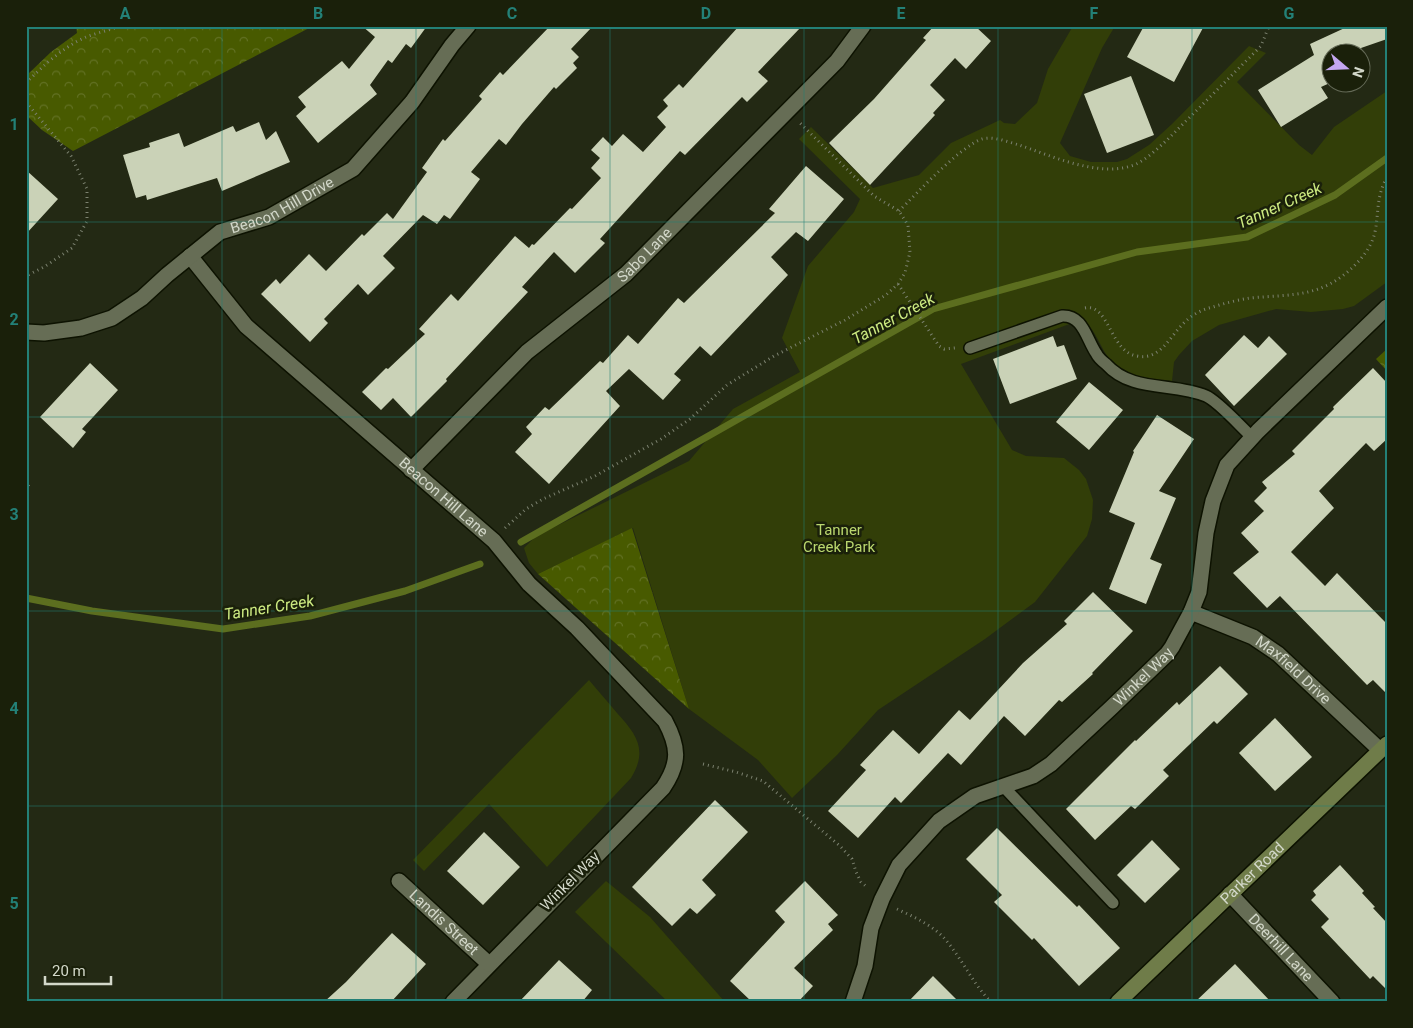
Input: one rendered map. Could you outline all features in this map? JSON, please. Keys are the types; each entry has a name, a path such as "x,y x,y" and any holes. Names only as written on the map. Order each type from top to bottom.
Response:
{"street":[{"name":"Beacon Hill Drive","path":"26,332 44,333 81,328 112,318 142,298 220,232 268,217 352,170 412,102 452,45 468,26"},
{"name":"Sabo Lane","path":"411,470 527,352 626,274 836,61 863,26"},
{"name":"Beacon Hill Lane","path":"190,256 246,326 494,541 529,584 576,628 665,721 674,738 677,755"},
{"name":"Winkel Way","path":"853,1002 865,966 871,928 882,899 899,865 939,820 975,796 1032,776 1051,764 1167,654 1191,612 1199,592 1206,533 1213,501 1228,465 1252,437 1387,307"},
{"name":"Maxfield Drive","path":"1191,612 1253,637 1278,654 1383,747"},
{"name":"Parker Road","path":"1118,1002 1383,747"},
{"name":"Winkel Way","path":"453,1002 663,788 673,771 677,755"},
{"name":"Landis Street","path":"400,880 489,964"},
{"name":"Deerhill Lane","path":"1230,894 1332,1002"}],"lane":[{"path":"970,348 1062,316 1072,318 1078,321 1096,354 1110,369 1122,378 1208,396 1252,437"},
{"path":"1003,786 1113,903"}],"path":[{"path":"26,84 43,66 74,44 121,26"},
{"path":"899,211 965,148 985,138 1010,142 1085,166 1108,169 1134,165 1167,140 1261,46 1269,26"},
{"path":"26,102 71,156 87,189 87,221 72,248 44,267 26,276"},
{"path":"494,541 526,509 543,499 595,476 661,439 690,419 727,384 774,356 845,320 886,295 898,284 905,274 910,252 908,225 899,211 874,196 788,111"},
{"path":"1062,316 1083,308 1094,308 1100,312 1118,345 1126,352 1135,356 1147,357 1157,353 1186,320 1200,311 1248,299 1308,293 1323,288 1340,278 1366,253 1375,232 1378,196 1387,177"},
{"path":"898,284 939,346 950,350 961,346 970,348"},
{"path":"26,481 30,489"},
{"path":"703,764 763,781 840,846 852,859 861,882 870,889"},
{"path":"904,913 931,926 944,938 983,994 991,1002"}],"green space":[{"path":"76,26 91,26 92,29 97,26 313,26 73,151 42,130 26,115 26,76 51,52 77,33"},
{"name":"Tanner Creek Park","path":"1073,26 1115,26 1102,48 1060,143 1070,156 1091,162 1117,162 1127,159 1149,145 1249,46 1266,53 1237,82 1299,145 1312,155 1334,127 1387,91 1387,282 1354,306 1343,309 1311,312 1276,309 1219,325 1192,341 1179,355 1174,362 1172,381 1134,375 1117,367 1110,360 1083,319 961,364 1012,450 1026,456 1064,458 1079,470 1086,479 1093,500 1092,519 1087,536 1035,602 985,639 878,710 837,755 792,798 758,760 689,709 633,528 538,574 529,563 524,548 536,536 689,461 733,409 800,372 782,338 808,266 854,212 860,199 799,139 811,127 873,188 919,175 951,143 1000,120 1004,123 1015,124 1037,103 1048,69"},
{"path":"1387,349 1387,371 1376,359"},
{"path":"632,528 689,709 538,574"},
{"path":"589,680 630,729 638,743 639,759 631,778 547,867 489,804 424,871 413,860"},
{"path":"606,881 650,917 725,1002 668,1002 575,912"}],"building":[{"path":"362,26 427,26 411,48 406,44 392,63 388,60 370,85 377,94 318,143 296,116 306,107 298,97 342,61 349,69 375,37"},
{"path":"550,26 593,26 571,49 579,57 573,63 577,68 556,89 554,87 506,145 499,139 471,172 480,179 450,219 444,215 437,224 423,215 383,256 395,268 368,295 358,284 324,319 328,323 310,342 261,294 276,279 280,284 309,254 326,271 362,234 364,236 387,213 393,219 427,172 422,168 443,139 445,141 482,99 479,96 500,72 503,75"},
{"path":"739,26 802,26 758,72 768,81 747,102 742,97 685,155 680,151 600,239 605,243 575,273 554,252 522,287 528,292 446,379 447,381 411,417 393,398 381,410 362,392 425,334 419,329 451,294 458,301 515,236 529,248 570,208 572,209 601,178 591,168 600,158 591,150 603,137 612,146 623,134 643,152 666,127 657,117 668,106 663,100 679,84 683,88"},
{"path":"934,26 975,26 991,41 966,69 955,58 930,85 945,100 933,113 935,115 870,185 829,143 874,99 926,40 923,38"},
{"path":"1144,26 1204,26 1174,82 1127,57"},
{"path":"1349,26 1387,26 1387,39 1370,45 1370,42 1320,42 1320,92 1324,92 1328,98 1281,127 1258,90 1314,55 1310,44"},
{"path":"1131,76 1154,135 1107,153 1084,94"},
{"path":"259,122 266,140 276,131 290,162 222,191 217,178 147,200 146,195 136,198 123,155 150,147 149,143 179,133 184,147 233,126 236,132"},
{"path":"806,166 844,199 808,241 796,232 771,257 788,275 711,356 700,346 674,374 681,380 663,400 629,369 606,391 620,406 549,484 515,452 532,434 526,427 545,407 549,410 600,361 603,363 628,335 638,344 678,298 684,303 775,213 769,209"},
{"path":"26,170 58,199 26,234"},
{"path":"1244,335 1258,348 1269,336 1287,354 1234,406 1205,375"},
{"path":"1053,336 1057,347 1064,345 1077,379 1010,404 993,359"},
{"path":"90,363 118,390 82,429 86,432 73,448 40,417"},
{"path":"1373,368 1387,383 1387,439 1374,451 1366,443 1319,491 1334,508 1291,552 1325,586 1337,573 1387,624 1387,694 1373,680 1367,685 1280,596 1267,608 1233,573 1259,552 1241,533 1264,511 1254,501 1267,488 1262,482 1295,454 1292,451"},
{"path":"1089,382 1123,410 1089,450 1056,422"},
{"path":"1157,415 1194,439 1159,491 1176,498 1150,559 1162,564 1146,604 1109,589 1135,523 1109,512 1133,451"},
{"path":"1093,592 1133,631 1093,674 1062,702 1059,700 1025,736 1004,716 961,765 948,753 901,803 895,797 858,838 828,811 866,770 860,765 893,730 919,754 959,710 970,720 1023,663 1067,624 1064,621"},
{"path":"1220,666 1248,694 1217,724 1214,721 1163,770 1169,776 1135,809 1131,806 1095,840 1066,809 1135,740 1177,702 1179,705"},
{"path":"1275,718 1312,757 1275,791 1239,753"},
{"path":"715,800 748,832 702,880 716,895 697,914 690,908 672,926 632,887"},
{"path":"997,828 1077,907 1079,905 1120,948 1079,986 1034,938 1032,940 994,902 1002,895 966,859"},
{"path":"484,832 520,867 483,905 447,871"},
{"path":"1152,840 1180,869 1145,903 1117,875"},
{"path":"1340,865 1364,891 1362,893 1387,923 1387,990 1373,976 1370,979 1321,927 1329,919 1311,900 1316,895 1313,891"},
{"path":"805,881 838,915 828,924 833,930 794,968 813,986 798,1002 752,1002 730,981 785,922 775,911"},
{"path":"392,933 426,964 391,1002 324,1002 346,982"},
{"path":"559,960 592,990 582,1002 519,1002"},
{"path":"1235,964 1271,1002 1195,1002"},
{"path":"933,976 959,1002 908,1002"}],"waterway":[{"name":"Tanner Creek","path":"521,542 933,309 1137,252 1247,237 1335,195 1387,158"},
{"name":"Tanner Creek","path":"26,598 92,611 223,629 310,616 405,591 480,564"}]}
